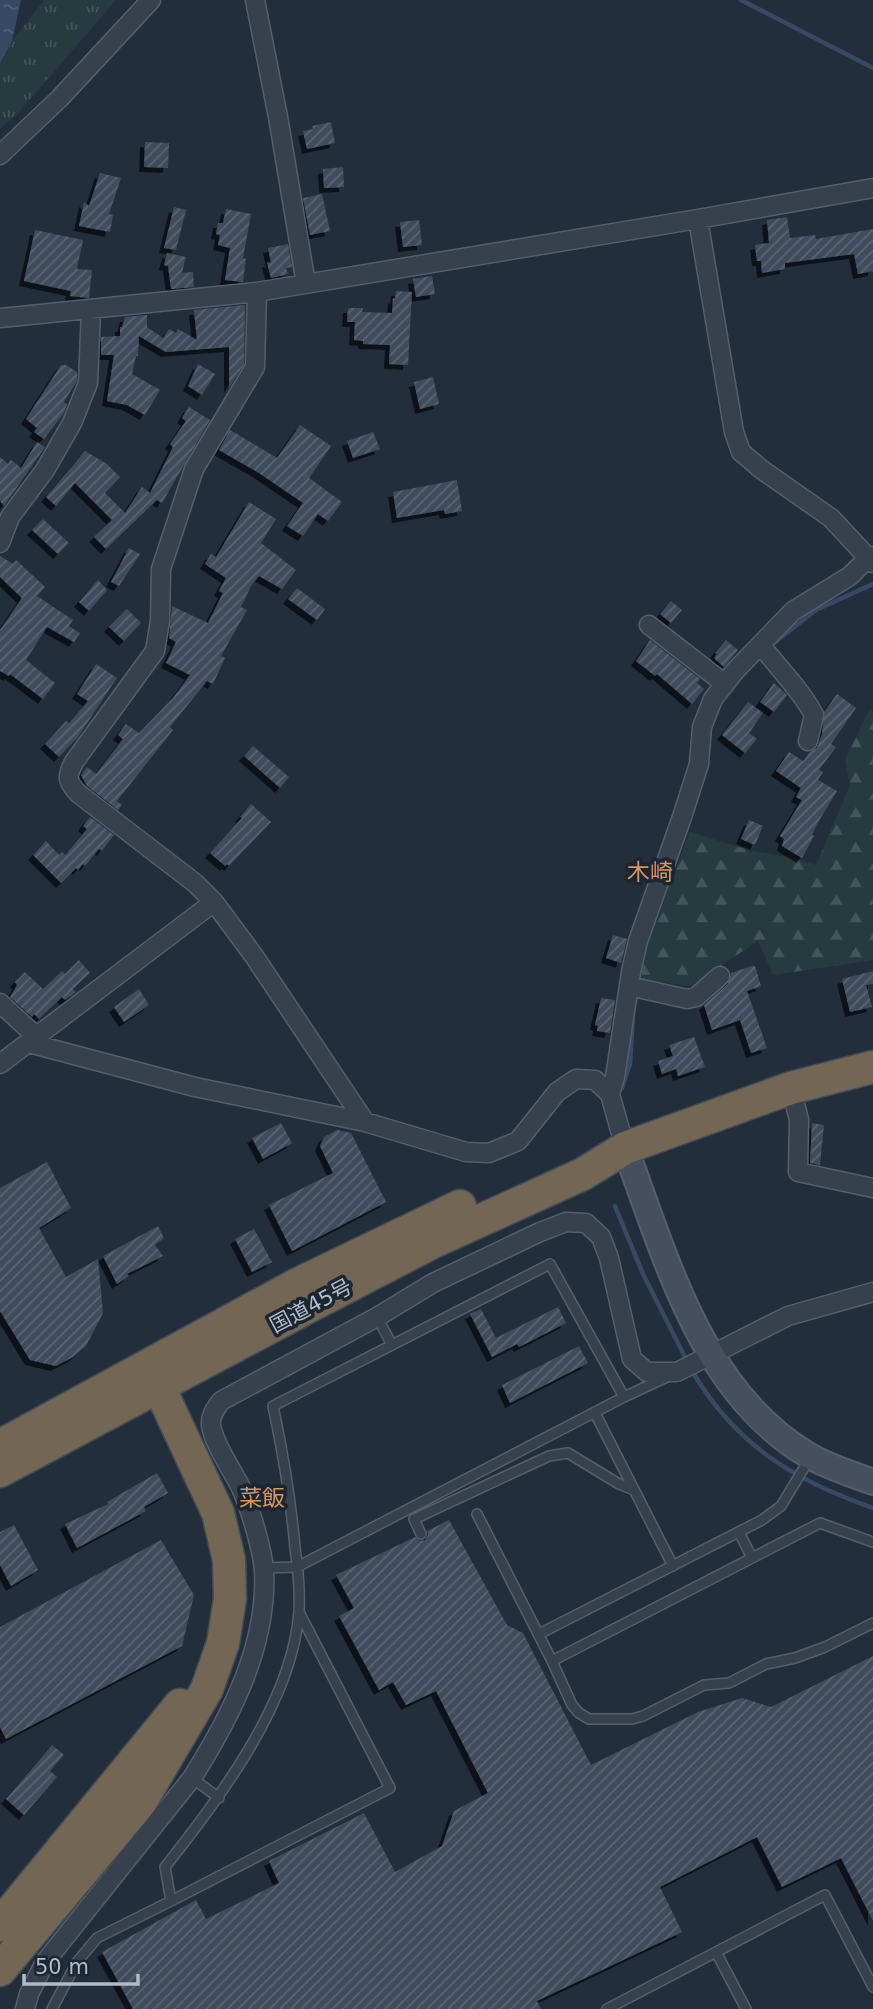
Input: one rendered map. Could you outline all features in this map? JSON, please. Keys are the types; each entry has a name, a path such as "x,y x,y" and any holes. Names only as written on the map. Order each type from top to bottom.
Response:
{"highway":[{"name":"国道45号","path":"0,1471 147,1384 296,1285 422,1223 575,1154 625,1148 791,1088 873,1067"},
{"name":"国道45号","path":"0,1446 147,1384"},
{"path":"0,1925 179,1707 198,1675 213,1629 214,1557 203,1517 147,1384"},
{"path":"0,1970 141,1803 207,1689 223,1643 230,1599 229,1560 218,1513 147,1384"}],"street":[{"path":"0,155 60,98 151,0"},
{"path":"256,0 306,284"},
{"path":"0,318 257,292 873,188"},
{"path":"610,1094 638,941 699,764 702,727 713,699 793,611 850,576 871,559 831,518 741,452 734,432 698,219"},
{"path":"257,292 255,367 194,469 161,569 160,621 155,651 67,775 69,784 79,794 195,883 214,902 254,956 365,1122"},
{"path":"0,543 10,517 45,470 72,423 88,383 91,309"},
{"path":"649,625 725,684"},
{"path":"761,646 806,699 814,715 808,741"},
{"path":"0,1063 214,902"},
{"path":"629,986 687,999 696,997 720,976"},
{"path":"0,1003 33,1040 195,1087 365,1122 466,1152 489,1153 518,1141 557,1092 576,1079 595,1080 610,1094 625,1148 672,1272 710,1354 731,1387 789,1443 810,1457 873,1482"},
{"path":"791,1088 799,1120 798,1172 873,1188"},
{"path":"25,2009 29,1994 45,1962 192,1778 209,1752 255,1652 262,1610 264,1568 248,1507 211,1425 213,1411 221,1401 433,1283 566,1222 586,1223 601,1237 609,1258 632,1359 647,1372 677,1372 788,1316 873,1292"}],"lane":[{"path":"171,1901 165,1867 219,1798 247,1754 279,1688 290,1657 299,1612 297,1567 290,1499 273,1406 550,1264 624,1397"},
{"path":"376,1317 392,1345"},
{"path":"264,1568 297,1567 677,1372"},
{"path":"595,1413 673,1566"},
{"path":"421,1534 414,1519 549,1455 568,1453 619,1484 634,1490"},
{"path":"539,1634 762,1520 781,1506 810,1457"},
{"path":"477,1514 572,1705 589,1719 632,1719 643,1716 704,1685 729,1683 766,1664 795,1658 825,1647 873,1623"},
{"path":"552,1661 820,1523 873,1542"},
{"path":"739,1532 752,1558"},
{"path":"52,2009 77,1962 97,1938 390,1788 299,1612"},
{"path":"192,1778 219,1798"},
{"path":"607,2009 825,1895 873,1987"},
{"path":"716,1952 746,2009"}],"green space":[{"path":"44,0 116,0 19,112 0,129 0,63 12,41"},
{"path":"873,709 873,960 773,975 758,941 690,986 641,979 646,943 690,832 752,851 816,865 850,785 845,760 869,710"}],"water":[{"path":"0,0 21,0 12,41 0,63"}],"building":[{"path":"331,122 335,143 307,149 303,131"},
{"path":"145,142 169,143 168,168 144,167"},
{"path":"343,167 344,187 324,188 323,169"},
{"path":"100,173 121,178 109,214 113,215 110,232 79,226 84,202 89,206"},
{"path":"322,194 330,231 310,235 303,198"},
{"path":"174,207 186,210 176,250 164,248"},
{"path":"226,209 251,214 243,258 246,259 243,282 225,280 230,248 218,245 220,235 216,234 218,223 223,223"},
{"path":"787,217 790,238 815,235 816,239 873,229 873,271 858,274 854,254 785,263 785,269 762,273 755,245 769,243 767,220"},
{"path":"419,220 422,245 403,247 400,222"},
{"path":"35,230 83,240 77,269 92,270 89,298 70,296 71,291 24,281"},
{"path":"288,244 292,267 286,268 288,274 271,278 267,262 271,263 268,248"},
{"path":"167,253 186,257 182,273 193,272 194,287 171,289 168,266 164,265"},
{"path":"432,276 435,294 416,297 413,279"},
{"path":"396,291 412,292 408,365 389,364 390,345 363,344 363,341 354,340 355,322 347,322 348,308 363,308 362,312 392,313"},
{"path":"245,305 244,364 229,388 229,347 166,352 139,336 138,356 132,374 160,390 145,415 127,405 107,401 114,355 101,355 101,337 120,336 120,327 125,317 147,315 147,327 163,338 169,329 176,333 178,329 197,340 194,310"},
{"path":"198,364 215,374 202,395 188,386"},
{"path":"61,365 77,372 77,381 64,402 67,404 64,413 44,439 34,432 37,428 26,419"},
{"path":"433,377 439,404 420,409 414,382"},
{"path":"189,407 210,420 162,503 157,500 106,549 94,537 112,520 75,483 56,506 46,497 85,451 107,464 120,477 105,493 125,513 142,487 150,493 173,447 170,444 186,421 182,418"},
{"path":"300,425 331,446 309,478 342,502 328,521 318,514 303,536 287,526 303,503 219,450 230,430 277,458"},
{"path":"373,432 380,449 353,458 347,441"},
{"path":"37,442 45,447 4,506 0,501 0,457 8,464 11,460 21,468"},
{"path":"457,480 462,511 445,514 444,510 397,518 393,492"},
{"path":"249,502 276,519 261,543 296,570 282,589 259,576 251,586 241,607 247,610 221,656 225,658 213,684 207,681 170,727 173,730 117,801 122,805 118,810 87,786 81,775 87,767 96,774 123,739 118,735 126,724 139,733 173,698 190,675 166,663 176,642 169,638 172,606 208,623 223,593 219,591 226,578 205,564 211,554 216,557"},
{"path":"43,519 69,543 58,554 32,530"},
{"path":"129,548 140,554 119,586 111,582"},
{"path":"0,556 13,564 16,560 45,587 37,596 73,620 69,626 80,633 74,642 47,627 26,660 55,683 43,699 10,674 9,676 0,671 0,630 22,598 0,577"},
{"path":"98,580 107,590 89,611 79,602"},
{"path":"297,588 325,609 317,620 288,599"},
{"path":"671,601 682,610 671,623 660,614"},
{"path":"127,609 141,623 124,641 109,627"},
{"path":"650,640 700,679 697,683 704,689 692,704 657,674 655,676 636,661"},
{"path":"726,640 738,650 724,667 714,658"},
{"path":"96,664 117,678 78,737 59,757 45,744 66,721 69,723 88,701 77,694"},
{"path":"774,683 787,695 774,712 760,702"},
{"path":"837,694 856,708 831,744 836,747 819,770 823,772 818,780 837,791 817,824 802,858 782,846 784,839 780,836 802,800 796,797 801,788 776,771 789,752 803,761 817,748 822,734 824,712"},
{"path":"748,702 763,713 749,733 757,739 745,753 722,735"},
{"path":"253,746 289,777 280,788 244,756"},
{"path":"251,804 271,822 229,866 225,866 210,853"},
{"path":"90,817 114,835 102,851 99,849 85,866 83,864 78,870 76,868 61,883 33,855 46,841 59,855 62,852 65,855 87,829 83,826"},
{"path":"749,820 763,826 755,845 741,839"},
{"path":"613,935 627,939 621,963 606,958"},
{"path":"79,960 90,973 73,989 76,992 65,1000 62,997 39,1019 34,1014 32,1017 10,997 17,985 15,982 25,972 43,989 62,971 65,974"},
{"path":"755,966 761,986 747,991 767,1048 751,1053 740,1020 712,1030 704,1005 728,984 731,973"},
{"path":"873,971 873,984 866,985 872,1007 850,1012 842,979"},
{"path":"139,989 149,1005 124,1022 114,1007"},
{"path":"601,998 615,1000 610,1033 597,1031 598,1026 595,1025"},
{"path":"694,1037 705,1067 678,1076 676,1069 662,1074 658,1061 673,1056 669,1045"},
{"path":"281,1123 292,1143 263,1159 252,1138"},
{"path":"812,1123 824,1125 820,1165 810,1163"},
{"path":"337,1130 351,1133 386,1202 292,1251 269,1205 333,1173 320,1146 324,1137"},
{"path":"47,1162 71,1208 39,1228 66,1277 98,1259 103,1313 86,1346 56,1366 30,1360 0,1311 0,1188"},
{"path":"158,1226 164,1238 155,1245 163,1256 127,1274 129,1276 117,1284 103,1256"},
{"path":"254,1229 272,1262 252,1272 235,1239"},
{"path":"558,1307 566,1323 519,1347 517,1344 492,1357 470,1314 481,1309 496,1338"},
{"path":"579,1346 588,1363 510,1403 502,1385"},
{"path":"157,1473 168,1493 144,1507 146,1511 77,1548 65,1524 108,1504 107,1502"},
{"path":"449,1520 507,1625 523,1633 591,1765 698,1712 742,1698 771,1707 873,1656 873,1921 841,1858 782,1887 757,1837 660,1887 682,1932 537,2001 541,2009 133,2009 102,1952 196,1900 206,1919 279,1883 269,1861 364,1813 395,1872 442,1846 454,1811 488,1793 436,1691 406,1705 393,1682 379,1690 339,1616 354,1608 336,1575 415,1537 420,1541 425,1540 427,1531"},
{"path":"14,1525 38,1570 11,1586 0,1565 0,1532"},
{"path":"161,1540 194,1595 182,1646 6,1739 0,1727 0,1627"},
{"path":"52,1745 64,1755 50,1771 57,1777 24,1815 6,1799"}],"waterway":[{"path":"741,0 873,68"},
{"path":"775,642 816,610 873,584"},
{"path":"622,1088 630,1064 633,1014"},
{"path":"615,1206 643,1274 688,1363"},
{"path":"692,1371 728,1420 769,1457 817,1485 873,1508"}],"district":[{"name":"木崎","path":"650,872"},
{"name":"菜飯","path":"262,1498"}]}
